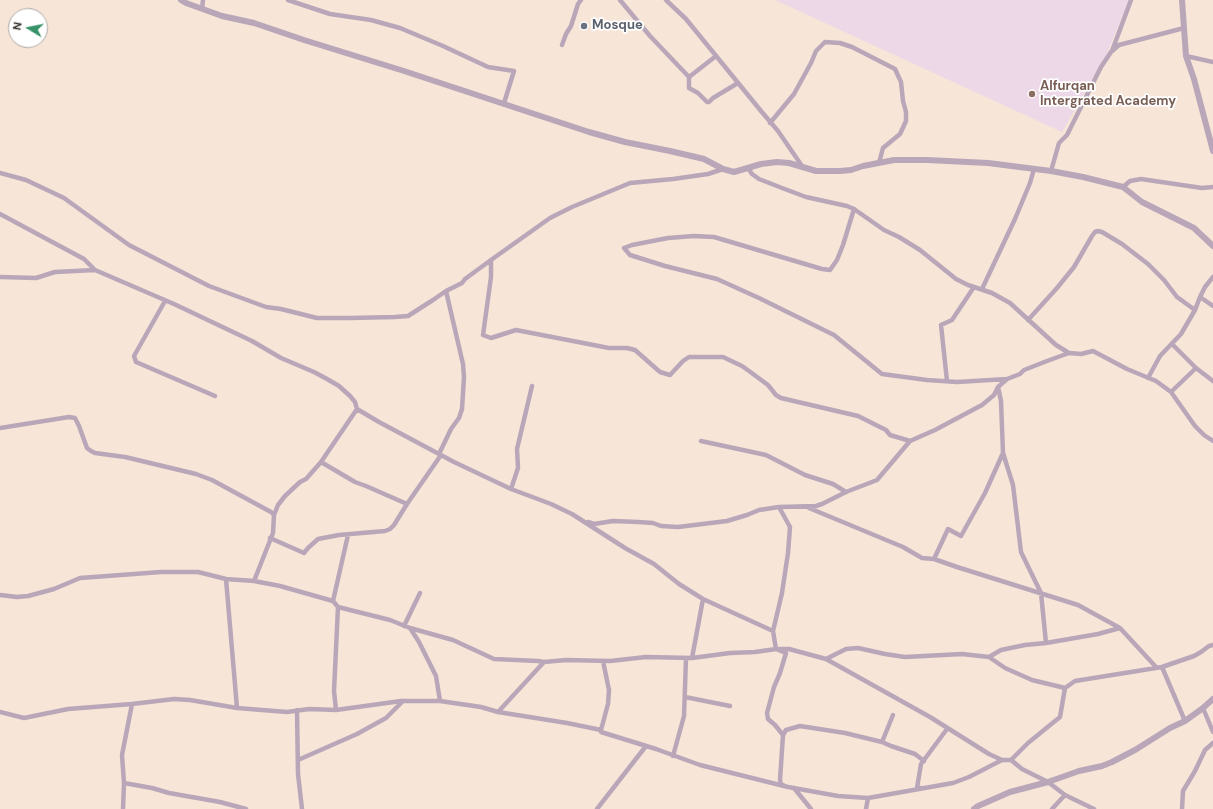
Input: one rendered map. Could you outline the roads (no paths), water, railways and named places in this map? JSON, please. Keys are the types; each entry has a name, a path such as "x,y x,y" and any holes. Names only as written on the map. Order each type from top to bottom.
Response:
{"street":[{"path":"181,0 222,16 254,23 589,132 625,142 704,159 723,169 734,172 761,164 777,162 789,163 816,170 840,171 851,170 894,160 945,160 988,163 1051,171 1084,177 1123,187 1142,202 1194,228 1213,246"},
{"path":"202,9 203,0"},
{"path":"288,0 330,14 371,20 400,28 444,46 488,67 514,71 504,104"},
{"path":"562,45 580,2 573,0"},
{"path":"620,0 688,77 689,88 698,93 707,102 738,83"},
{"path":"666,0 686,19 778,131 802,166"},
{"path":"1051,171 1059,143 1067,135 1101,67 1111,52 1131,0"},
{"path":"1182,0 1186,56 1194,79 1213,151"},
{"path":"1111,52 1119,45 1184,28"},
{"path":"770,123 794,94 816,51 825,42 840,43 852,46 895,69 901,82 906,121 900,134 883,148 880,163"},
{"path":"688,77 716,56"},
{"path":"1186,56 1213,62"},
{"path":"748,168 752,174 759,179 771,184 806,197 847,206 854,209 884,230 900,237 920,250 956,279 996,295 1010,304 1056,345 1069,353"},
{"path":"0,174 26,180 44,187 64,198 129,245 209,286 266,307 281,309 317,318 408,316 446,291 462,283 465,279 550,218 572,207 630,183 673,180 708,174 723,169"},
{"path":"982,289 1015,219 1030,183 1034,169"},
{"path":"1123,187 1130,182 1141,179 1202,188 1213,187"},
{"path":"854,209 843,245 837,260 830,270 822,269 714,237 694,236 668,238 624,248 630,255 665,266 717,279 759,298 834,335 882,374 965,382 973,380 1006,378 1020,374 1024,370 1069,353 1081,354 1093,351 1127,369 1156,381 1171,392 1195,426 1213,441"},
{"path":"0,214 84,259 95,270 252,342 281,358 328,378 350,396 355,402 357,409 395,431 511,489 551,504 572,514 625,548 654,564 679,584 704,599 773,631"},
{"path":"1028,320 1074,267 1092,236 1098,231 1122,244 1148,264 1164,280 1177,297 1195,310"},
{"path":"491,260 491,277 483,335 491,338 516,330 609,348 627,348 635,350 660,372 670,375 683,360 689,357 723,357 742,366 768,385 776,395 781,398 858,416 886,430 890,435 910,441"},
{"path":"0,277 36,278 56,272 95,270"},
{"path":"1148,378 1160,356 1181,334 1195,310 1200,297 1213,277"},
{"path":"947,381 941,325 952,320 974,287"},
{"path":"270,538 304,553 318,539 385,531 394,525 440,454 451,430 459,418 462,409 464,377 446,291"},
{"path":"1200,297 1213,306"},
{"path":"165,301 134,356 136,362 182,380 215,396"},
{"path":"1172,344 1196,368 1213,381"},
{"path":"1171,392 1196,368"},
{"path":"584,521 594,524 613,521 653,523 661,526 678,527 727,521 759,510 779,507 816,506 822,504 846,492 878,480 910,441 935,430 982,405 994,395 998,387 1006,378"},
{"path":"511,489 518,468 517,449 532,386"},
{"path":"998,387 1001,401 1004,453 1013,486 1020,552 1041,593 1046,643"},
{"path":"254,581 273,533 274,515 278,505 300,482 306,479 321,462 357,409"},
{"path":"0,428 69,417 75,418 87,448 95,453 125,457 196,474 212,480 274,515"},
{"path":"702,441 766,455 805,475 833,484 846,492"},
{"path":"934,559 948,529 961,536 985,493 1004,453"},
{"path":"321,462 355,482 407,504"},
{"path":"806,506 903,547 922,558 934,559 1078,605 1120,628 1156,668"},
{"path":"776,649 773,631 782,593 790,527 779,507"},
{"path":"333,601 348,535"},
{"path":"0,595 17,597 28,596 54,590 80,578 154,573 198,572 226,579 254,581 280,586 333,601 338,608 334,690 336,710"},
{"path":"226,579 237,708"},
{"path":"404,626 420,593"},
{"path":"692,658 704,599"},
{"path":"338,608 390,620 410,628 453,640 494,659 544,662 566,660 610,661 646,657 692,658 730,653 789,649 826,659 930,718 976,747 1002,760 1011,760 1022,769 1048,782 1065,795 1094,809"},
{"path":"410,628 419,642 436,676 440,701"},
{"path":"826,659 846,649 858,648 905,657 956,654 989,656 1001,650 1098,634 1120,628"},
{"path":"1011,760 1028,743 1060,717 1065,688 1075,681 1162,667 1194,656 1213,645"},
{"path":"776,649 786,653 767,713 768,719 783,735"},
{"path":"989,656 1005,668 1032,680 1065,688"},
{"path":"673,756 684,716 686,658"},
{"path":"601,730 608,704 609,690 602,661"},
{"path":"498,712 544,662"},
{"path":"1162,667 1185,721"},
{"path":"685,697 730,706"},
{"path":"0,712 24,718 68,709 174,699 190,700 237,708 288,712 297,710 336,710 402,702 440,701 481,707 498,712 601,730 601,732 700,765 788,787 838,796 868,798 953,783 969,778 1002,760"},
{"path":"974,809 1010,792 1112,762 1135,750 1170,728 1185,721 1213,699"},
{"path":"298,760 357,734 386,718 402,702"},
{"path":"123,809 124,783 122,755 132,704"},
{"path":"1203,708 1213,732"},
{"path":"297,710 298,760 302,809"},
{"path":"882,742 893,715"},
{"path":"788,787 781,785 780,780 783,735 786,730 800,726 845,733 882,742 916,754 924,761"},
{"path":"922,789 917,788 921,764 947,729"},
{"path":"1182,809 1183,791 1205,750 1213,743"},
{"path":"597,809 646,746"},
{"path":"124,783 220,802 246,809"},
{"path":"794,788 811,809"},
{"path":"1052,809 1065,795"},
{"path":"866,809 868,798"}],"place":[{"name":"Mosque","path":"584,26"},
{"name":"Alfurqan Intergrated Academy","path":"1032,94"}]}
